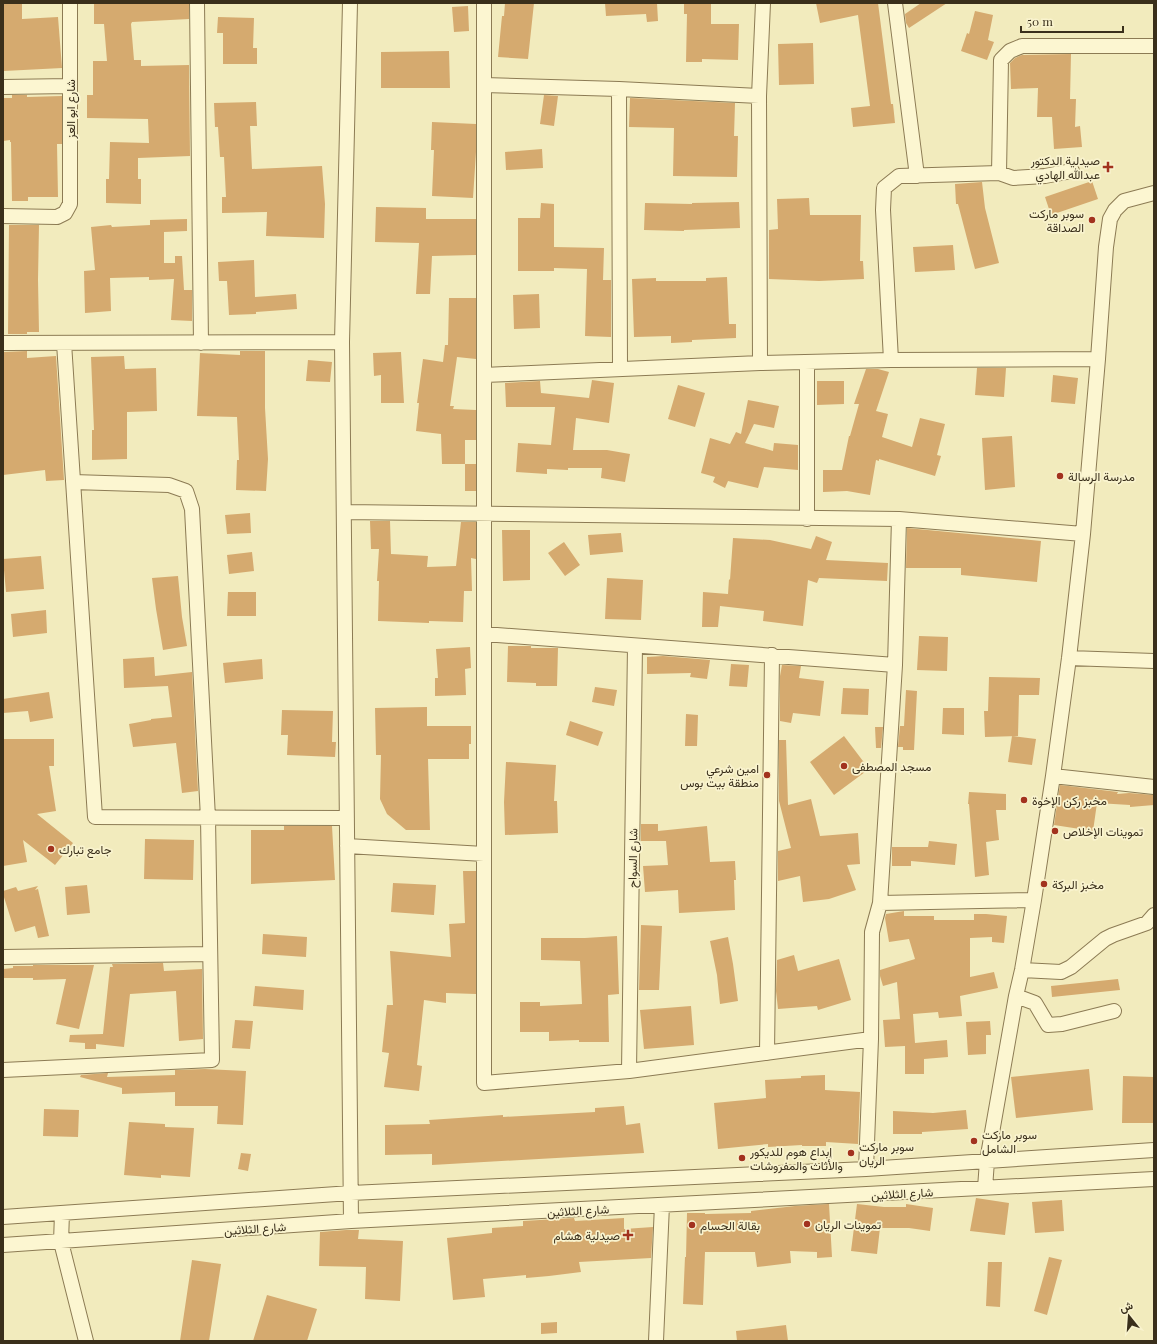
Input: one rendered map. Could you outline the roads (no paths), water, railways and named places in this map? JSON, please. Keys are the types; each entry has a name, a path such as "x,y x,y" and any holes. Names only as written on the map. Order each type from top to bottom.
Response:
{"street":[{"name":"شارع ابو العز","path":"3,216 57,217 65,213 70,204 70,3"},
{"path":"197,3 201,343"},
{"path":"350,3 342,342 351,1221"},
{"path":"484,3 484,1083 629,1071 871,1039"},
{"path":"760,363 759,96 763,3"},
{"path":"895,3 917,176"},
{"path":"999,173 1001,60 1010,52 1022,46 1154,46"},
{"path":"484,85 619,89 759,96"},
{"path":"3,86 70,86"},
{"path":"619,89 620,368"},
{"path":"891,360 883,210 884,188 899,176 999,173 1013,178 1045,176 1072,171"},
{"path":"985,1188 987,1161 1034,900 1069,658 1083,534 1106,247 1110,219 1115,210 1124,201 1154,193"},
{"path":"3,343 342,342"},
{"path":"64,343 95,817 347,818"},
{"path":"484,375 760,363 891,360 1098,359"},
{"path":"807,362 807,519"},
{"path":"3,1070 212,1060 208,818 192,509 186,491 169,485 73,482"},
{"path":"344,512 899,519 1083,534"},
{"path":"866,1169 871,1039 872,932 880,903 895,666 899,519"},
{"path":"484,634 772,655 895,666"},
{"name":"شارع السواح","path":"629,1071 635,646"},
{"path":"767,1053 772,655"},
{"path":"1069,658 1154,661"},
{"path":"1053,776 1154,787"},
{"path":"347,846 484,854"},
{"path":"880,903 1034,900"},
{"path":"1022,970 1061,972 1071,967 1113,934 1147,922 1154,915"},
{"path":"3,958 210,954"},
{"path":"1016,996 1035,1003 1048,1025 1062,1024 1114,1011"},
{"path":"3,1217 351,1194 866,1169 1154,1150"},
{"name":"شارع الثلاثين","path":"3,1245 351,1221 1154,1178"},
{"path":"656,1341 662,1205"},
{"path":"62,1213 61,1242 86,1341"}],"place":[{"name":"صيدلية الدكتور عبدالله الهادي","path":"1108,167"},
{"name":"سوبر ماركت الصداقة","path":"1092,220"},
{"name":"مدرسة الرسالة","path":"1060,476"},
{"name":"مسجد المصطفى","path":"844,766"},
{"name":"امين شرعي منطقة بيت بوس","path":"767,775"},
{"name":"مخبز ركن الإخوة","path":"1024,800"},
{"name":"تموينات الإخلاص","path":"1055,831"},
{"name":"جامع تبارك","path":"51,849"},
{"name":"مخبز البركة","path":"1044,884"},
{"name":"سوبر ماركت الشامل","path":"974,1141"},
{"name":"سوبر ماركت الريان","path":"851,1153"},
{"name":"إبداع هوم للديكور والأثاث والمفروشات","path":"742,1158"},
{"name":"تموينات الريان","path":"807,1224"},
{"name":"بقالة الحسام","path":"692,1225"},
{"name":"صيدلية هشام","path":"628,1235"}]}
